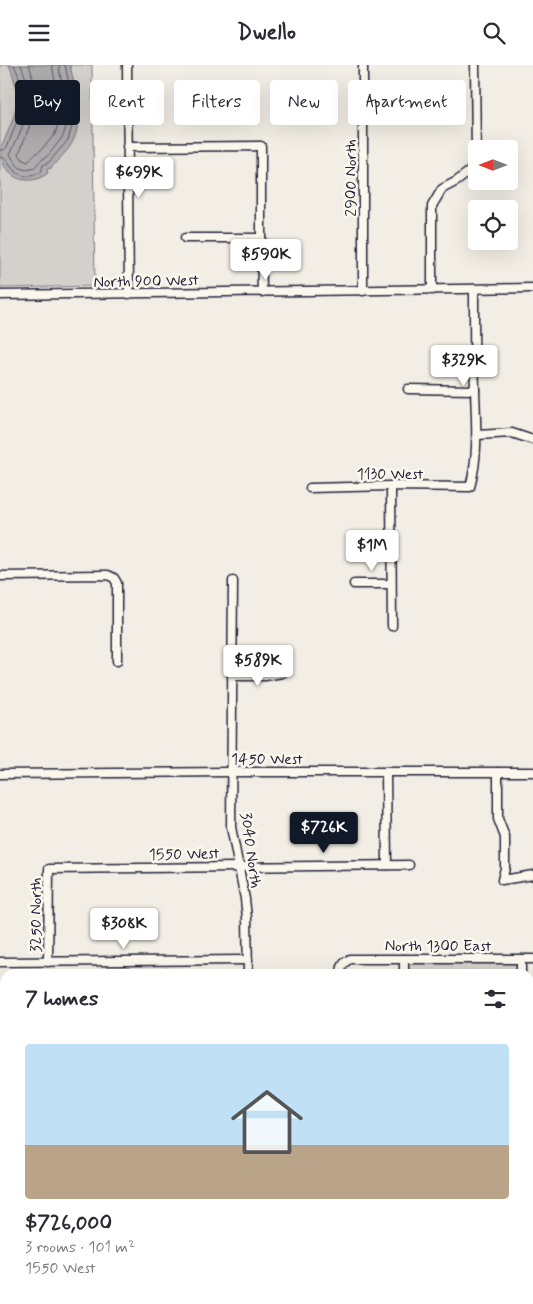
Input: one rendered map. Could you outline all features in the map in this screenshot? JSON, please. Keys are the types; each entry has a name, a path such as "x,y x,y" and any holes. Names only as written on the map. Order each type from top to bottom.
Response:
{"street":[{"path":"127,65 129,294"},
{"name":"2900 North","path":"363,65 363,291"},
{"path":"432,289 432,206 442,189 457,181 471,170 476,156 475,65"},
{"path":"127,147 261,145 262,292"},
{"path":"185,238 261,238"},
{"name":"North 900 West","path":"0,295 533,288"},
{"path":"474,289 477,435 512,433 533,440"},
{"path":"408,389 475,389"},
{"name":"1130 West","path":"310,487 470,487 474,473 477,435"},
{"path":"391,486 392,626"},
{"path":"0,576 108,575 114,578 117,583 117,661"},
{"name":"3040 North","path":"233,581 232,827 245,899 248,969"},
{"path":"354,584 391,584"},
{"path":"232,676 266,676 282,673"},
{"path":"498,772 498,819 505,837 505,868 502,880 533,875"},
{"name":"1450 West","path":"0,774 533,772"},
{"path":"386,773 387,865"},
{"name":"1550 West","path":"49,869 409,865"},
{"name":"3250 North","path":"48,961 49,869"},
{"name":"North 1300 East","path":"341,969 343,963 350,959 533,959"},
{"path":"404,959 404,969"},
{"path":"521,959 521,969"},
{"path":"0,962 248,960"}],"shaded area":[{"path":"0,65 92,65 90,125 93,125 95,286 0,288"},
{"path":"410,962 514,963 517,969 408,969"}],"water":[{"path":"9,65 70,65 73,80 15,80 15,82"},
{"path":"15,112 15,125 78,125 69,148 50,169 48,168 48,173 40,178 24,180 17,178 5,167 1,147"}]}
